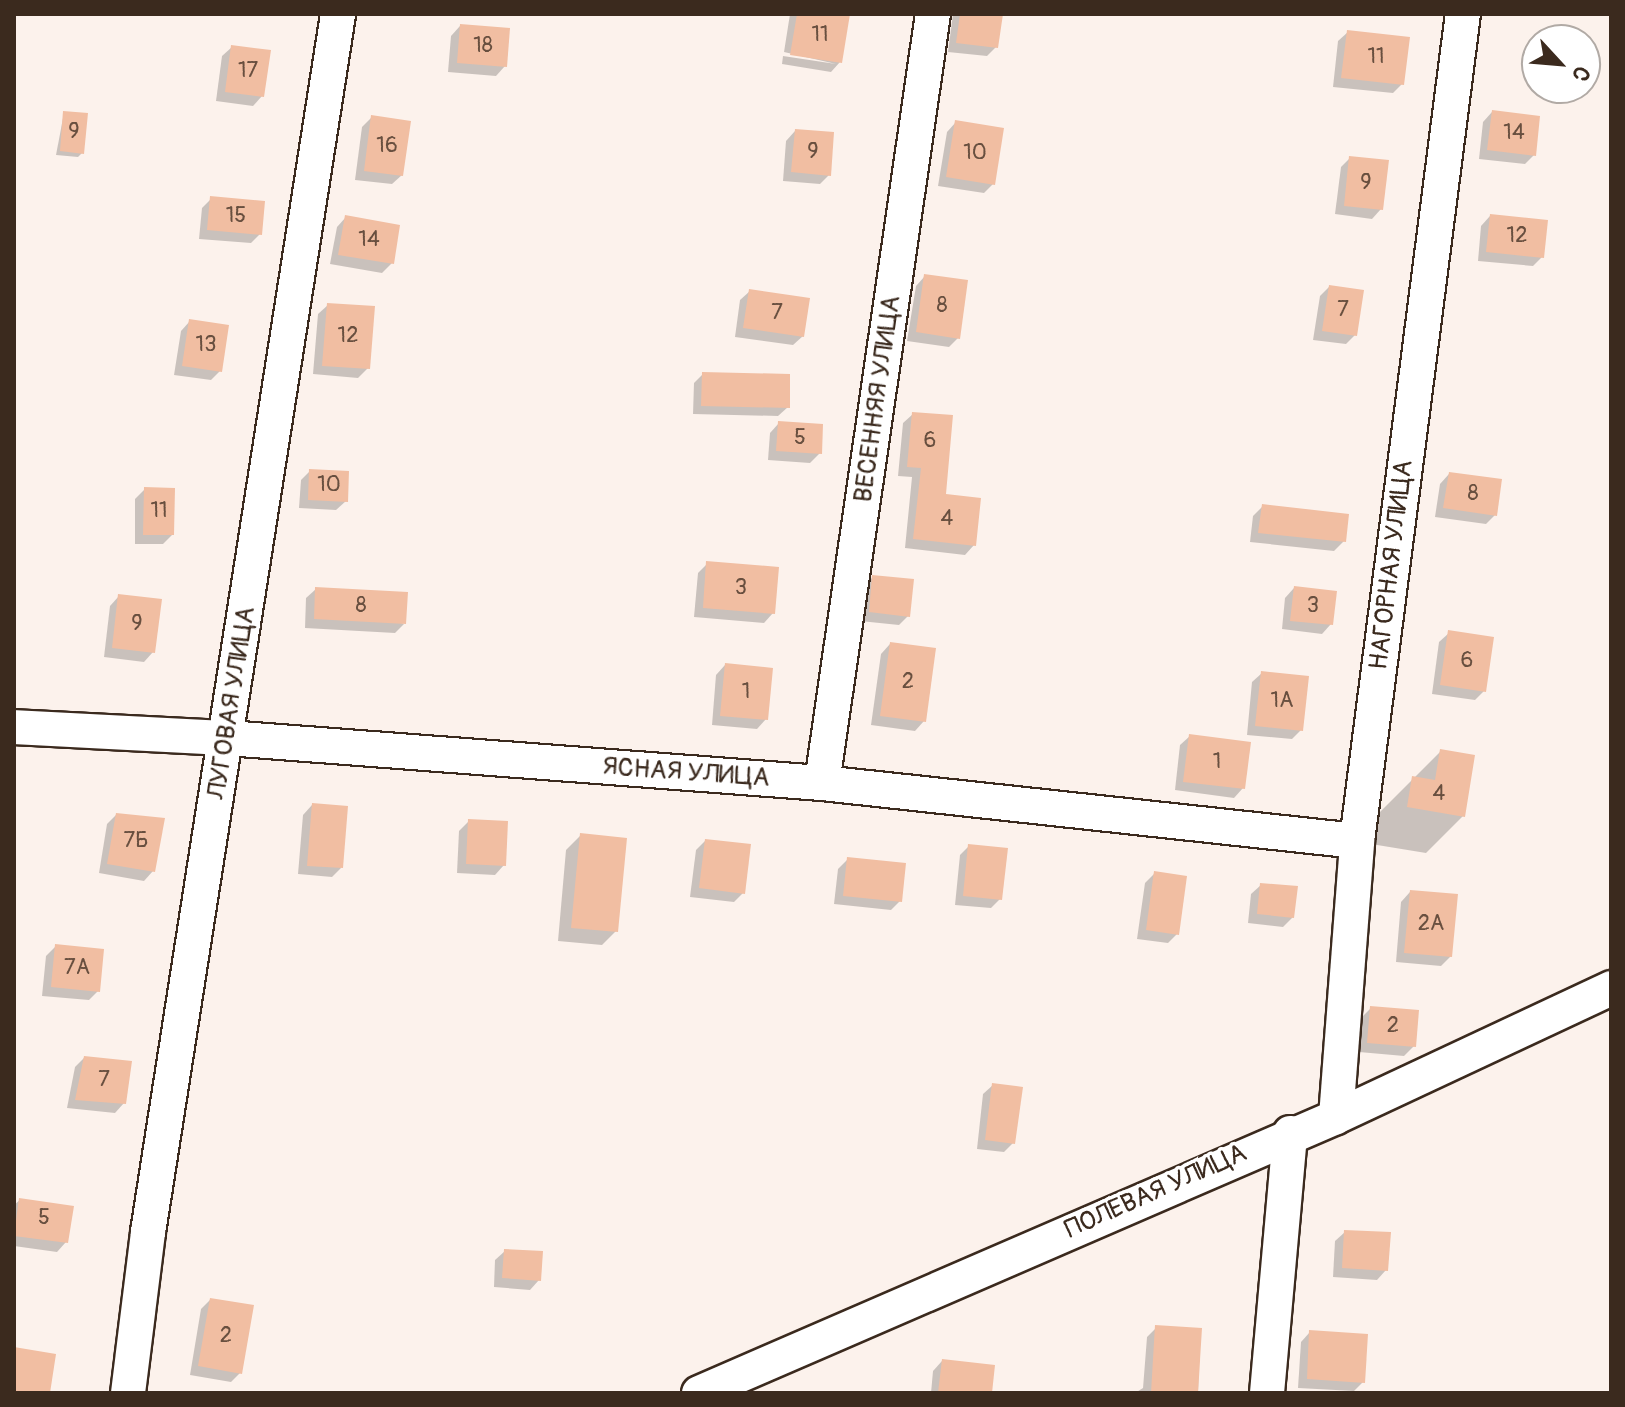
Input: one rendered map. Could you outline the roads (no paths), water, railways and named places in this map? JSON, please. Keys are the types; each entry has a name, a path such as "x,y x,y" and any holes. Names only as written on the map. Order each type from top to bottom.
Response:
{"street":[{"name":"ЛУГОВАЯ УЛИЦА","path":"128,1393 148,1232 338,14"},
{"name":"ВЕСЕННЯЯ УЛИЦА","path":"822,783 933,14"},
{"name":"НАГОРНАЯ УЛИЦА","path":"1336,1117 1357,841 1463,14"},
{"name":"ЯСНАЯ УЛИЦА","path":"14,727 227,738 822,783 1357,841"},
{"name":"ПОЛЕВАЯ УЛИЦА","path":"699,1393 744,1383 1290,1133 1336,1117 1611,988"},
{"path":"1267,1393 1290,1133"}]}
